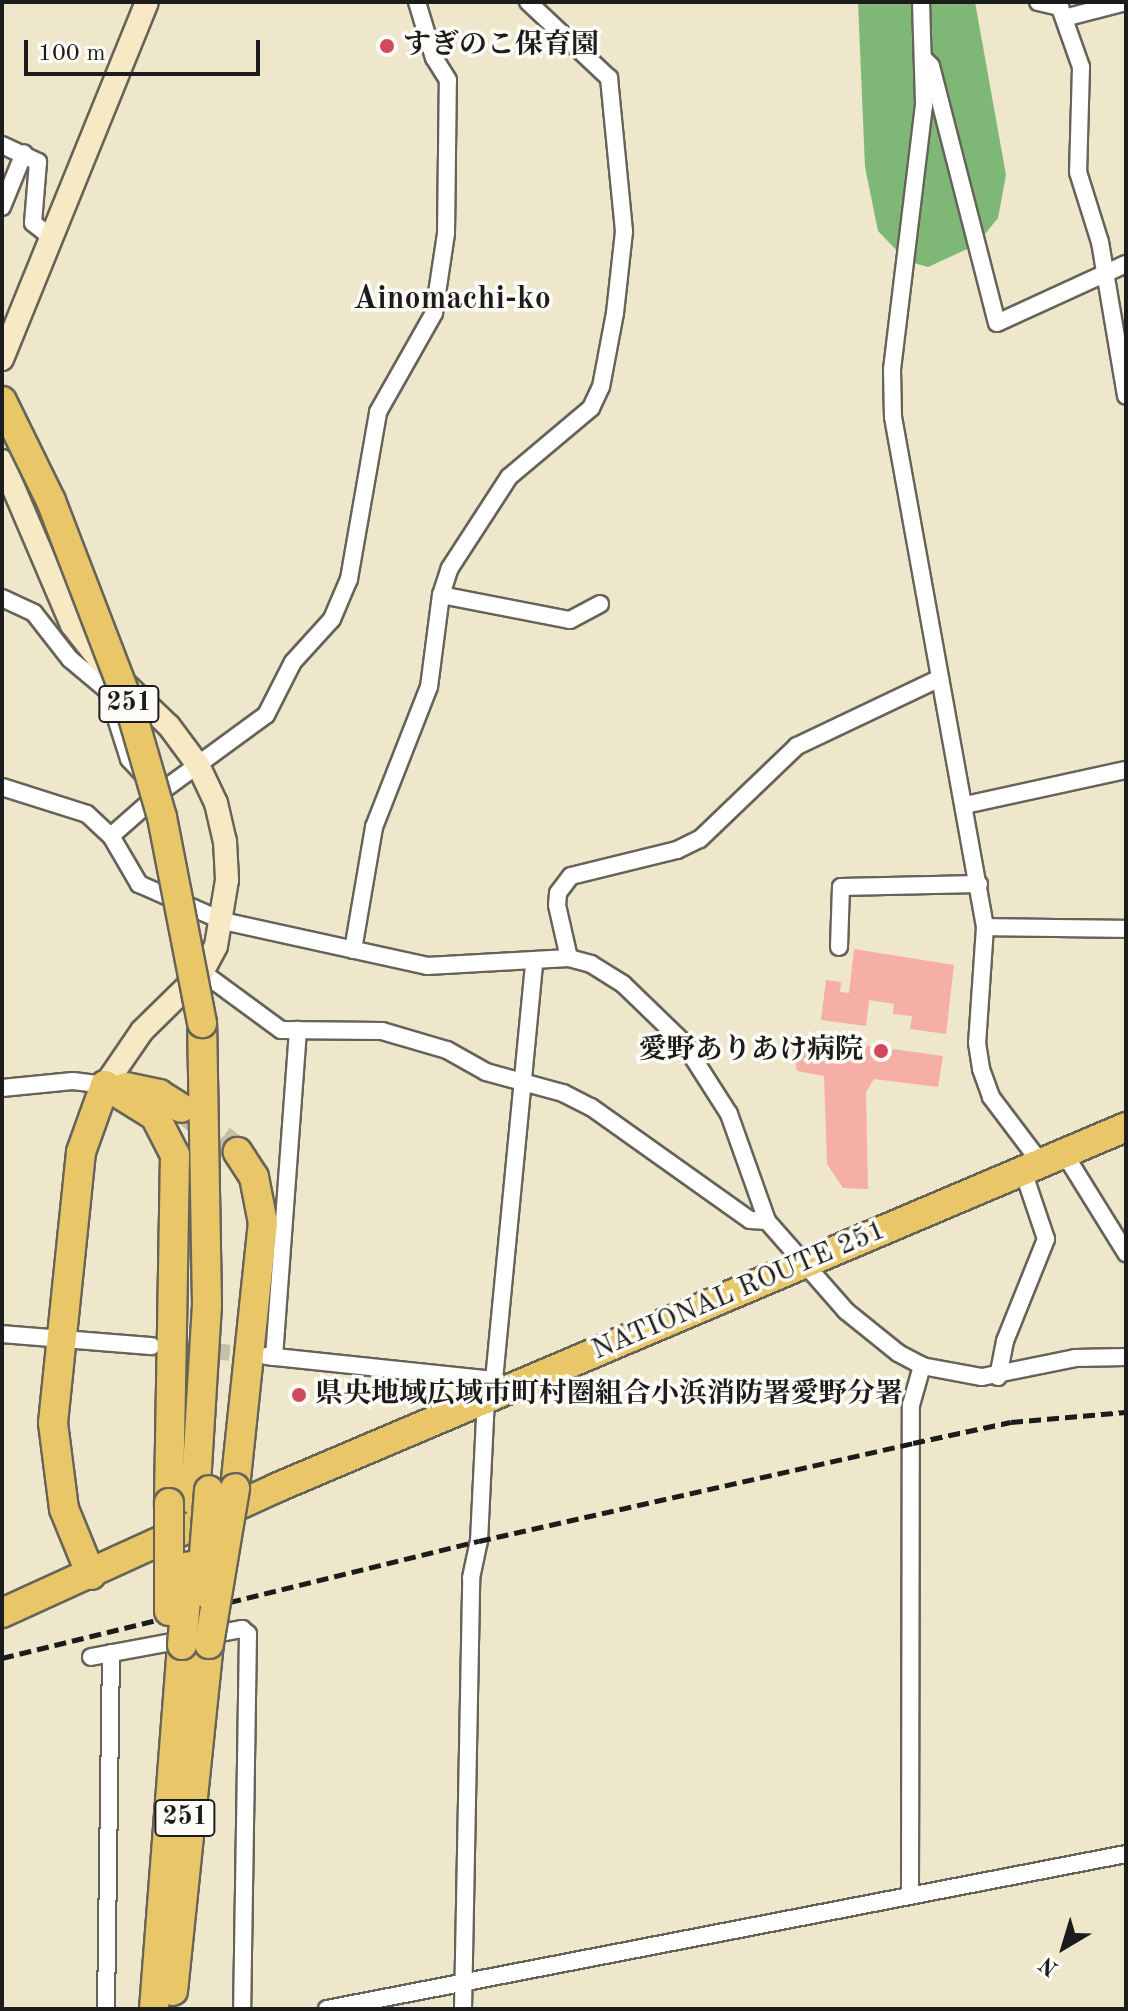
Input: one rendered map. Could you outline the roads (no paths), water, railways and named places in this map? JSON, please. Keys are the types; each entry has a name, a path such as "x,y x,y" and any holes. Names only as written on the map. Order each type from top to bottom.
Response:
{"highway":[{"name":"251","path":"2,401 51,501 130,707 162,817 202,1023 221,1161 223,1304 202,1495"},
{"path":"105,1085 136,1087 181,1108"},
{"path":"91,1575 64,1509 55,1466 53,1423 81,1152 105,1085"},
{"path":"105,1085 155,1116 175,1155 202,1495 189,1644"},
{"name":"NATIONAL ROUTE 251","path":"2,1613 493,1391 1126,1127"},
{"path":"166,2003 189,1644 202,1495 263,1223 254,1177 221,1161"},
{"name":"251","path":"166,2003 167,1819 189,1644"}],"street":[{"path":"2,359 147,2"},
{"path":"111,836 162,791 266,715 293,662 332,619 349,579 378,412 434,313 446,234 448,80 434,58 417,2"},
{"path":"353,950 374,827 429,687 441,595 458,554 509,477 591,408 615,313 624,231 609,78 528,2"},
{"path":"921,2 924,105 892,370 893,417 985,927 977,1043 981,1069 991,1097 1042,1162 1126,1253"},
{"path":"1038,2 1060,9 1126,2"},
{"path":"1060,9 1083,88 1078,172 1103,270 1126,396"},
{"path":"921,58 931,66 997,323 1103,270 1126,264"},
{"path":"2,145 24,153 39,167 33,223 51,237"},
{"path":"2,207 24,153"},
{"path":"2,461 72,625 98,658 169,726 198,765 216,803 225,841 223,921 202,972 142,1031 105,1085 73,1081 2,1088"},
{"path":"441,595 570,620 600,604"},
{"path":"2,598 34,613 70,659 107,690 129,759 162,791"},
{"path":"569,958 557,905 558,893 571,876 700,839 797,746 940,678"},
{"path":"965,805 1126,770"},
{"path":"2,787 87,814 111,836 139,884 223,921 427,966 534,963 569,958 623,984 699,1062 729,1114 767,1221 802,1264 871,1333 922,1366 998,1377 1075,1358 1126,1357"},
{"path":"839,947 841,887 979,884"},
{"path":"985,927 1126,929"},
{"path":"463,2009 471,1578 479,1541 520,1082 534,963"},
{"path":"202,972 281,1030 382,1031 447,1050 486,1072 591,1107 750,1220 767,1221"},
{"path":"298,1030 269,1357 493,1391"},
{"path":"998,1377 1005,1341 1046,1239 1042,1162"},
{"path":"2,1334 152,1346"},
{"path":"910,1894 911,1405 922,1366"},
{"path":"91,1657 242,1629 248,1634 242,2009"},
{"path":"106,2009 111,1653"},
{"path":"327,2009 1126,1854"}],"tunnel":[{"path":"188,1113 238,1152"},
{"path":"166,1347 254,1355"}],"railway":[{"path":"2,1658 479,1541 913,1443 1011,1422 1126,1412"}],"place":[{"name":"すぎのこ保育園","path":"387,46"},
{"name":"愛野ありあけ病院","path":"881,1051"},
{"name":"県央地域広域市町村圏組合小浜消防署愛野分署","path":"299,1395"}],"district":[{"name":"Ainomachi-ko","path":"452,300"}]}
